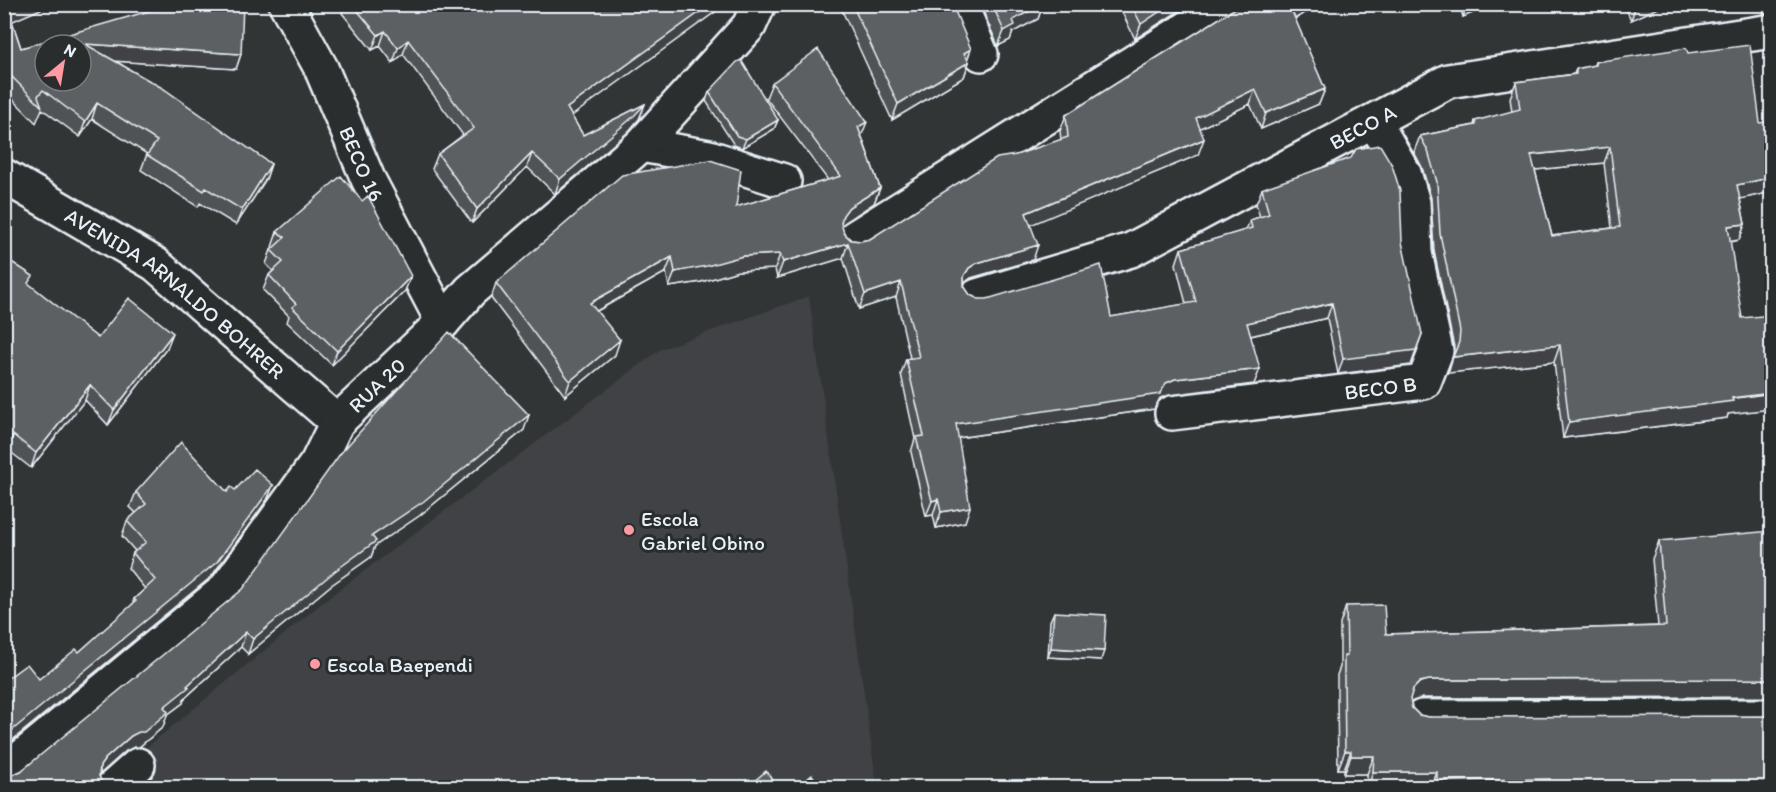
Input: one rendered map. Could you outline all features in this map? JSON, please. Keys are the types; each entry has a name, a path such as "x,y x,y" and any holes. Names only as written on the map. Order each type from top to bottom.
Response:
{"street":[{"name":"RUA 20","path":"4,772 225,590 317,463 337,422 443,322 470,291 641,145 748,26 759,4"},
{"path":"960,4 981,54"},
{"path":"854,238 1226,4"},
{"name":"BECO 16","path":"294,8 368,179 443,322"},
{"name":"BECO A","path":"977,296 1131,250 1448,81 1772,31"},
{"name":"BECO B","path":"1172,413 1424,382 1436,351 1415,253 1413,203 1404,173 1374,121"},
{"path":"641,145 709,157 784,181"},
{"name":"AVENIDA ARNALDO BOHRER","path":"4,176 155,264 337,422"},
{"path":"1422,717 1772,716"},
{"path":"112,788 138,765"}],"shaded area":[{"name":"Escola Gabriel Obino","path":"809,296 877,787 127,788 134,758 328,598 661,349"}],"building":[{"path":"4,4 21,4 8,10 21,48 33,45 33,93 40,93 38,96 42,107 4,69"},
{"path":"173,4 243,4 241,54 93,45 93,33 73,33"},
{"path":"352,4 711,4 567,108 583,135 645,104 633,117 560,179 532,153 477,209 438,154 474,128 408,40 398,48 385,31 378,35"},
{"path":"852,4 952,4 971,49 964,53 969,62 898,104"},
{"path":"992,4 1042,4 1013,20 1015,25 1004,31"},
{"path":"1131,4 1171,4 1141,24"},
{"path":"1242,4 1299,4 1291,9 1325,89 1266,113 1255,89 1196,118 1204,139 1026,213 1038,245 977,263 969,268 964,276 964,286 970,295 978,299 987,299 1101,265 1111,317 1196,302 1181,249 1252,228 1250,220 1269,214 1262,189 1351,158 1356,149 1380,145 1392,165 1400,191 1402,242 1422,334 1416,350 1343,359 1332,303 1247,323 1260,369 1175,379 1166,383 1160,394 956,424 970,507 941,512 938,499 932,501 916,437 924,436 906,359 919,357 901,282 865,294 848,243 783,262 780,254 743,256 675,272 672,257 590,303 620,340 570,381 496,283 622,175 710,160 741,170 736,207 841,176 772,83 818,49 867,122 858,127 880,188 849,207 841,223 844,233 851,240 861,241 870,239 997,158 1016,155 1068,137 1066,115"},
{"path":"1750,45 1760,123 1772,121 1772,177 1737,185 1745,224 1728,226 1742,318 1772,315 1772,393 1732,398 1733,401 1569,422 1560,345 1453,357 1459,342 1460,331 1440,234 1437,182 1428,151 1420,136 1476,125 1475,121 1520,109 1516,82 1576,74 1576,69 1596,65 1595,62 1686,48 1688,53","holes":["1610,147 1620,227 1552,236 1531,155"]},
{"path":"93,49 164,89 271,164 242,210 206,188 204,191 147,155 157,141 97,103 85,122 47,93 93,93"},
{"path":"741,60 778,120 746,139 737,136 709,92"},
{"path":"341,176 362,201 368,196 411,276 337,351 292,307 296,304 269,275 283,262 271,250 285,237 277,232"},
{"path":"4,257 33,276 28,283 98,338 129,298 173,333 114,410 90,385 36,453 13,435 4,446"},
{"path":"449,332 529,415 424,501 372,536 376,541 335,571 253,639 246,632 187,686 189,687 164,707 168,712 144,732 131,736 105,759 100,766 99,776 107,788 4,788 4,774 12,775 21,771 243,589 340,454"},
{"path":"181,442 227,492 231,487 235,490 255,469 273,485 217,562 4,737 4,681 27,664 39,679 76,649 79,652 136,601 134,599 155,580 133,553 146,542 127,521 146,504 136,492"},
{"path":"1772,531 1772,679 1429,680 1420,682 1413,689 1410,699 1412,708 1419,715 1429,717 1772,716 1772,788 1550,788 1550,779 1437,781 1437,772 1373,772 1374,756 1351,756 1351,751 1345,751 1346,606 1384,605 1386,634 1666,626 1659,541"},
{"path":"1054,612 1106,615 1104,651 1051,648"},
{"path":"766,771 779,788 746,788"},
{"path":"812,775 823,788 796,788"}],"place":[{"name":"Escola Gabriel Obino","path":"629,530"},
{"name":"Escola Baependi","path":"315,664"}]}
